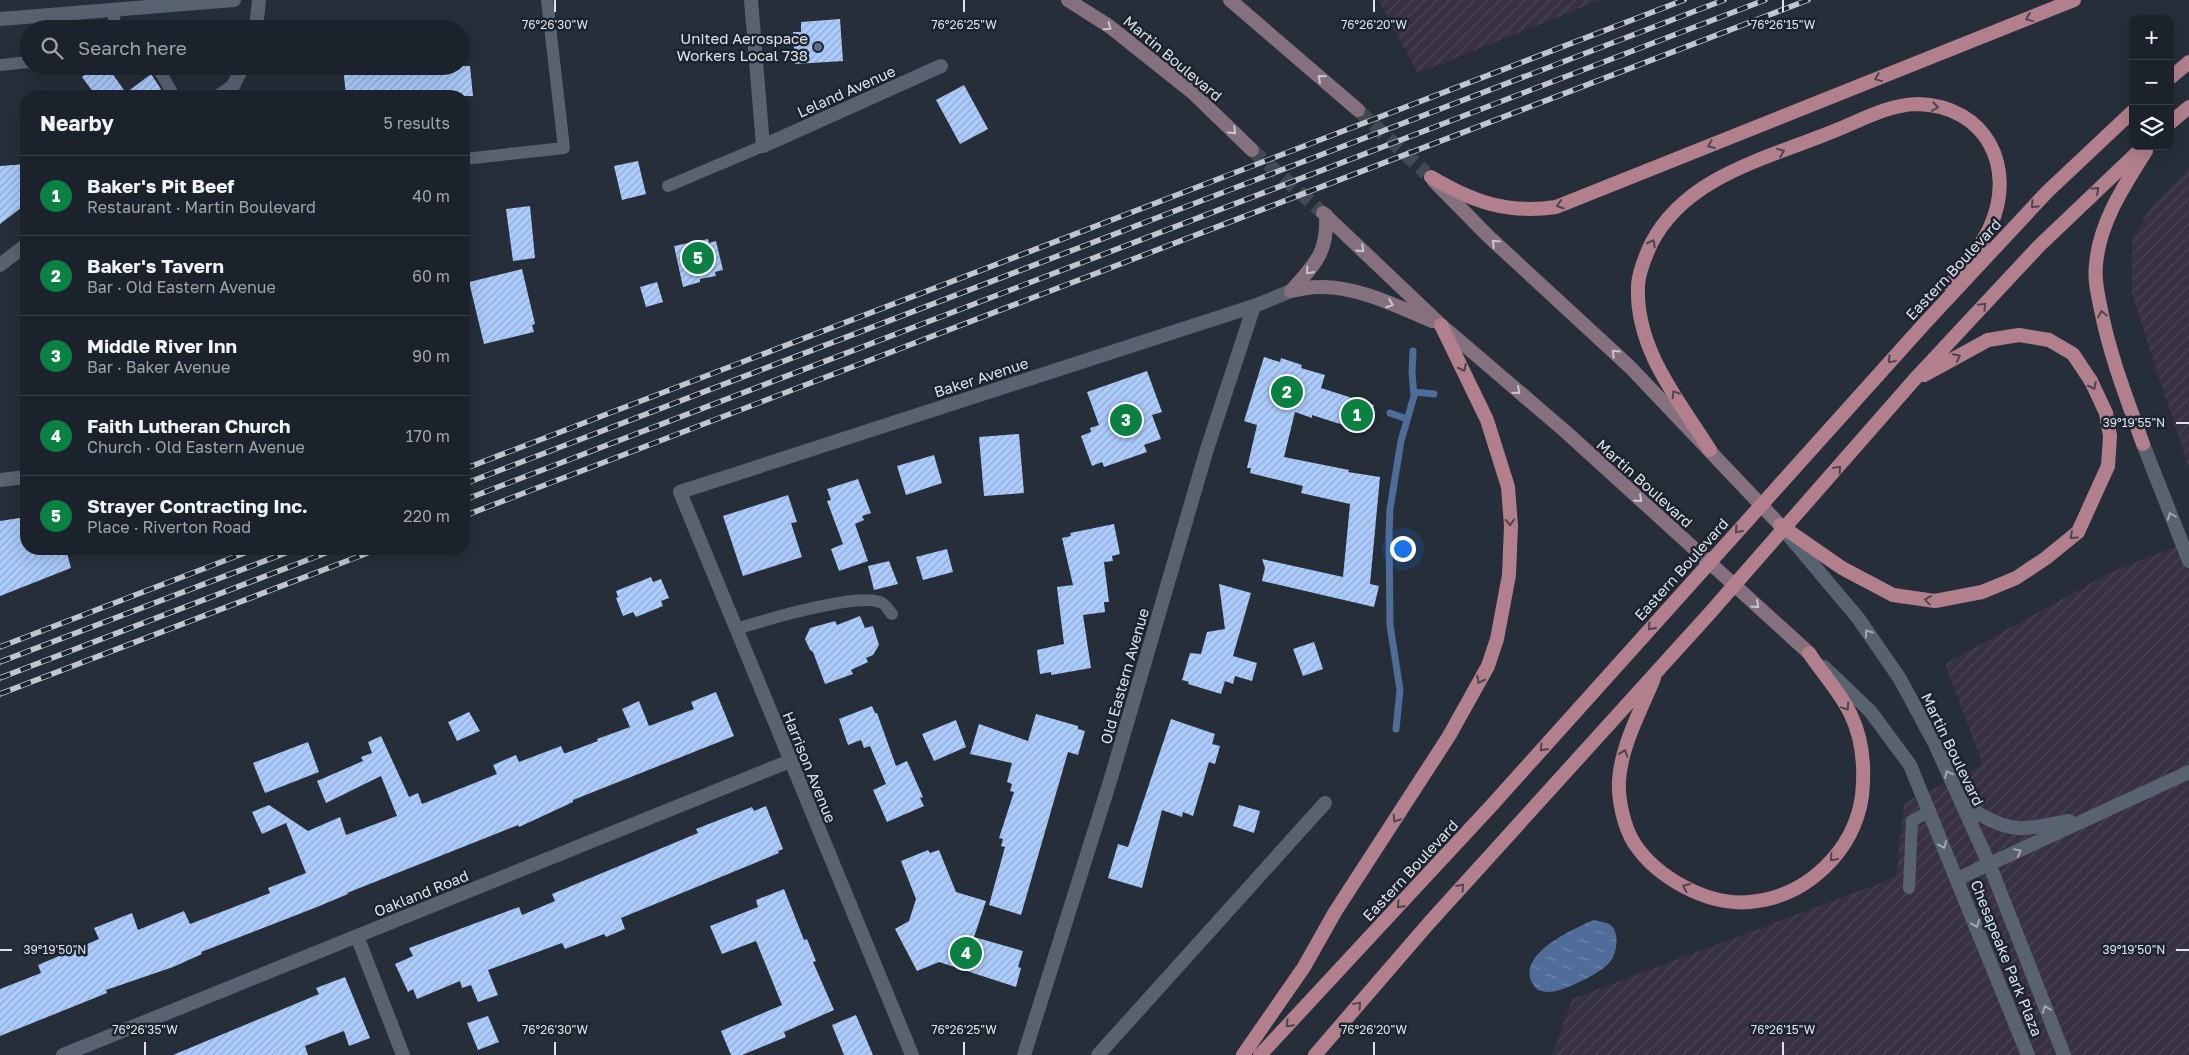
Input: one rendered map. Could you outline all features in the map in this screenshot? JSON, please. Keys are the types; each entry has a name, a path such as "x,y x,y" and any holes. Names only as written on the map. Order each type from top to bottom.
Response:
{"main road":[{"name":"Martin Boulevard","path":"1068,0 1109,26 1192,92 1252,150"},
{"path":"1230,0 1358,110"},
{"name":"Martin Boulevard","path":"1780,525 1630,367 1488,236 1429,175 1449,188 1486,204 1512,210 1556,207 2074,0"},
{"path":"2174,75 2189,62"},
{"path":"1710,450 1651,357 1639,310 1638,284 1645,258 1670,215 1688,198 1711,182 1891,109 1917,104 1942,108 1968,119 1986,136 1997,157 1999,192 1997,204 1990,227 1924,324"},
{"path":"2174,120 2189,108"},
{"name":"Eastern Boulevard","path":"1260,1055 1492,805 1924,324 2047,192 2129,116"},
{"path":"1315,1055 1428,923 1709,614 1914,380 2039,246 2140,150"},
{"path":"2143,444 2108,346 2096,284 2096,264 2102,234 2120,192 2146,150"},
{"name":"Martin Boulevard","path":"1291,291 1315,264 1326,244 1325,214 1441,324 1566,432 1809,653"},
{"path":"1243,1055 1304,967 1335,912 1450,736 1488,666 1497,638 1509,575 1511,526 1508,487 1487,420 1441,324 1386,302 1340,289 1319,287 1291,291"},
{"path":"1780,525 1842,568 1893,595 1936,601 1982,592 2016,578 2046,558 2078,532 2108,466 2110,436 2106,413 2091,382 2073,354 2049,340 2020,335 1988,340 1914,380"},
{"path":"1659,667 1621,757 1619,783 1622,813 1634,842 1651,862 1673,881 1720,900 1750,902 1789,893 1812,879 1832,860 1849,838 1859,814 1864,758 1859,735 1851,714 1809,653"}],"street":[{"path":"0,19 234,0"},
{"path":"257,20 259,0"},
{"path":"750,0 764,146"},
{"name":"Leland Avenue","path":"764,146 941,66"},
{"path":"227,90 233,86 238,75"},
{"path":"0,265 20,250"},
{"name":"Baker Avenue","path":"680,492 1254,306 1291,291"},
{"name":"Old Eastern Avenue","path":"1024,1055 1056,948 1112,778 1207,449 1254,306"},
{"path":"2143,444 2189,561"},
{"path":"0,480 20,478"},
{"name":"Harrison Avenue","path":"680,492 912,1055"},
{"name":"Martin Boulevard","path":"1780,525 1858,618 1900,679 1934,744 1990,866"},
{"name":"Martin Boulevard","path":"1809,653 1870,712 1891,737 1910,765 1957,879"},
{"name":"Oakland Road","path":"63,1055 790,761"},
{"name":"Chesapeake Park Plaza","path":"2028,1055 1957,879 1990,866 2087,817 2132,800 2189,772"},
{"path":"1098,1055 1325,803"},
{"name":"Chesapeake Park Plaza","path":"1962,803 1989,821 2016,830 2087,817"},
{"name":"Chesapeake Park Plaza","path":"1990,866 2064,1055"},
{"path":"357,936 403,1055"}],"lane":[{"path":"470,158 564,148 547,0"},
{"path":"114,20 115,10"},
{"path":"0,65 20,63"},
{"path":"162,75 171,90"},
{"path":"668,186 764,146"},
{"path":"736,629 795,612 835,604 873,600 884,603 892,614"},
{"path":"1909,888 1912,821 1930,811"}],"shaded area":[{"path":"1378,0 1600,0 1418,73"},
{"path":"2189,168 2189,469 2132,295 2132,241 2150,208"},
{"path":"2189,541 2189,1055 1552,1055 1572,999 1896,877 1904,803 1983,765 1945,664 2113,571"}],"water":[{"path":"1594,920 1609,924 1615,932 1616,949 1609,963 1590,977 1563,989 1549,992 1538,990 1530,978 1530,967 1536,957 1558,938"}],"building":[{"name":"United Aerospace Workers Local 738","path":"840,19 843,61 795,64 793,32 801,32 801,22"},
{"path":"470,66 473,96 470,96 470,90 345,90 344,75 470,75"},
{"path":"85,75 113,75 124,90 92,90 82,77"},
{"path":"150,75 152,75 161,89 130,90"},
{"path":"964,85 988,129 960,144 936,100"},
{"path":"638,161 646,194 622,200 614,166"},
{"path":"20,164 20,209 0,224 0,166"},
{"path":"530,206 535,258 513,261 506,209"},
{"path":"708,239 709,243 716,241 723,270 715,272 716,276 700,279 700,282 683,287 674,246"},
{"path":"522,269 535,324 532,325 534,332 484,344 470,282"},
{"path":"657,282 663,302 646,307 640,287"},
{"path":"1264,357 1280,362 1281,358 1302,365 1301,368 1325,375 1321,388 1374,405 1365,432 1312,415 1312,418 1295,412 1284,457 1349,470 1348,472 1380,477 1370,584 1379,586 1374,607 1262,581 1265,568 1262,559 1343,577 1350,504 1301,493 1303,486 1250,473 1251,468 1247,468 1257,425 1244,421"},
{"path":"1147,371 1162,412 1152,415 1161,439 1144,445 1147,452 1104,467 1102,462 1092,466 1081,436 1091,432 1090,428 1099,425 1087,392"},
{"path":"1019,434 1024,493 984,496 979,437"},
{"path":"934,455 942,483 906,495 897,466"},
{"path":"858,479 871,513 862,516 864,520 855,524 868,561 839,571 831,549 843,544 827,501 831,500 827,489"},
{"path":"788,495 797,522 791,523 802,557 743,576 723,516"},
{"path":"20,518 20,555 68,555 71,568 0,596 0,521"},
{"path":"1114,524 1120,554 1112,556 1113,561 1104,562 1109,602 1104,602 1105,612 1083,615 1091,668 1051,675 1051,672 1040,674 1037,650 1064,644 1057,587 1073,585 1062,538 1071,536 1070,533"},
{"path":"947,549 953,572 923,580 916,557"},
{"path":"889,561 898,584 874,590 868,566"},
{"path":"651,577 653,582 661,579 669,598 661,601 663,606 636,617 633,612 623,616 616,598 618,597 616,591"},
{"path":"1219,584 1251,593 1233,656 1257,663 1252,681 1235,676 1233,684 1225,681 1221,694 1188,684 1189,682 1182,680 1190,653 1201,654 1207,632 1225,629"},
{"path":"860,616 865,628 873,626 879,645 873,655 866,658 868,662 851,670 853,674 825,684 813,652 810,650 805,639 810,628 835,621 837,625"},
{"path":"1314,642 1323,669 1303,676 1293,649"},
{"path":"716,692 734,736 573,800 573,802 519,827 518,825 201,952 202,954 173,967 106,990 107,993 0,1036 0,989 41,973 38,965 99,939 94,928 132,913 138,930 184,911 190,924 270,893 268,888 306,873 286,823 262,834 252,812 269,805 308,831 340,817 346,835 397,816 381,776 326,803 317,781 363,761 361,757 372,753 368,742 381,736 409,797 418,793 422,804 497,774 493,765 516,755 519,762 561,746 564,753 566,753 630,727 622,709 639,701 649,726 694,709 691,702"},
{"path":"872,706 875,713 877,713 896,766 907,761 923,797 920,798 924,806 887,822 873,790 886,784 870,746 864,748 861,740 848,745 839,719"},
{"path":"469,712 480,731 457,741 448,722"},
{"path":"1036,714 1078,726 1078,729 1085,731 1078,755 1068,752 1021,915 989,905 1005,847 1001,846 1003,839 999,838 1014,792 1010,791 1012,784 1007,782 1012,763 970,754 979,724 1028,741"},
{"path":"1171,719 1215,734 1212,744 1220,746 1215,764 1209,762 1193,816 1183,812 1182,817 1162,810 1142,888 1108,878 1118,844 1128,847"},
{"path":"956,720 966,747 934,761 922,734"},
{"path":"308,742 319,772 265,793 253,763"},
{"path":"1239,805 1260,811 1254,833 1233,826"},
{"path":"766,806 783,849 778,851 779,853 621,918 625,929 606,937 604,934 565,949 562,943 488,970 498,995 478,1002 471,985 462,988 460,981 417,999 413,989 408,992 395,964 413,956 409,948 519,907 522,915 555,901 552,894 698,833 696,829 752,807 754,811"},
{"path":"928,850 930,853 939,850 956,892 986,901 974,937 1023,951 1018,967 1021,968 1016,987 939,962 917,971 895,929 909,921 916,899 901,861"},
{"path":"784,889 804,940 807,939 816,961 813,962 834,1010 784,1032 786,1037 742,1055 731,1055 721,1031 782,1005 756,941 722,954 710,926 758,907 756,900"},
{"path":"345,977 370,1038 349,1046 344,1031 305,1046 308,1055 173,1055 319,994 316,988"},
{"path":"856,1015 873,1055 844,1055 832,1025"},
{"path":"488,1016 499,1042 478,1050 467,1023"}],"waterway":[{"path":"1396,729 1400,690 1390,625 1390,509 1401,441 1414,396 1413,351"},
{"path":"1414,392 1434,394"},
{"path":"1390,413 1407,419"}],"tunnel":[{"path":"1358,110 1426,173"},
{"path":"1252,150 1323,213"}],"railway":[{"path":"470,467 1684,0"},
{"path":"470,482 1724,0"},
{"path":"470,498 1765,0"},
{"path":"470,514 1808,0"},
{"path":"0,647 239,555"},
{"path":"0,662 280,555"},
{"path":"0,678 320,555"},
{"path":"0,694 362,555"}],"place":[{"name":"United Aerospace Workers Local 738","path":"818,47"},
{"name":"Strayer Contracting Inc.","path":"698,258"},
{"name":"Baker's Tavern","path":"1287,392"},
{"name":"Baker's Pit Beef","path":"1357,415"},
{"name":"Middle River Inn","path":"1126,420"},
{"name":"Faith Lutheran Church","path":"966,953"}]}
